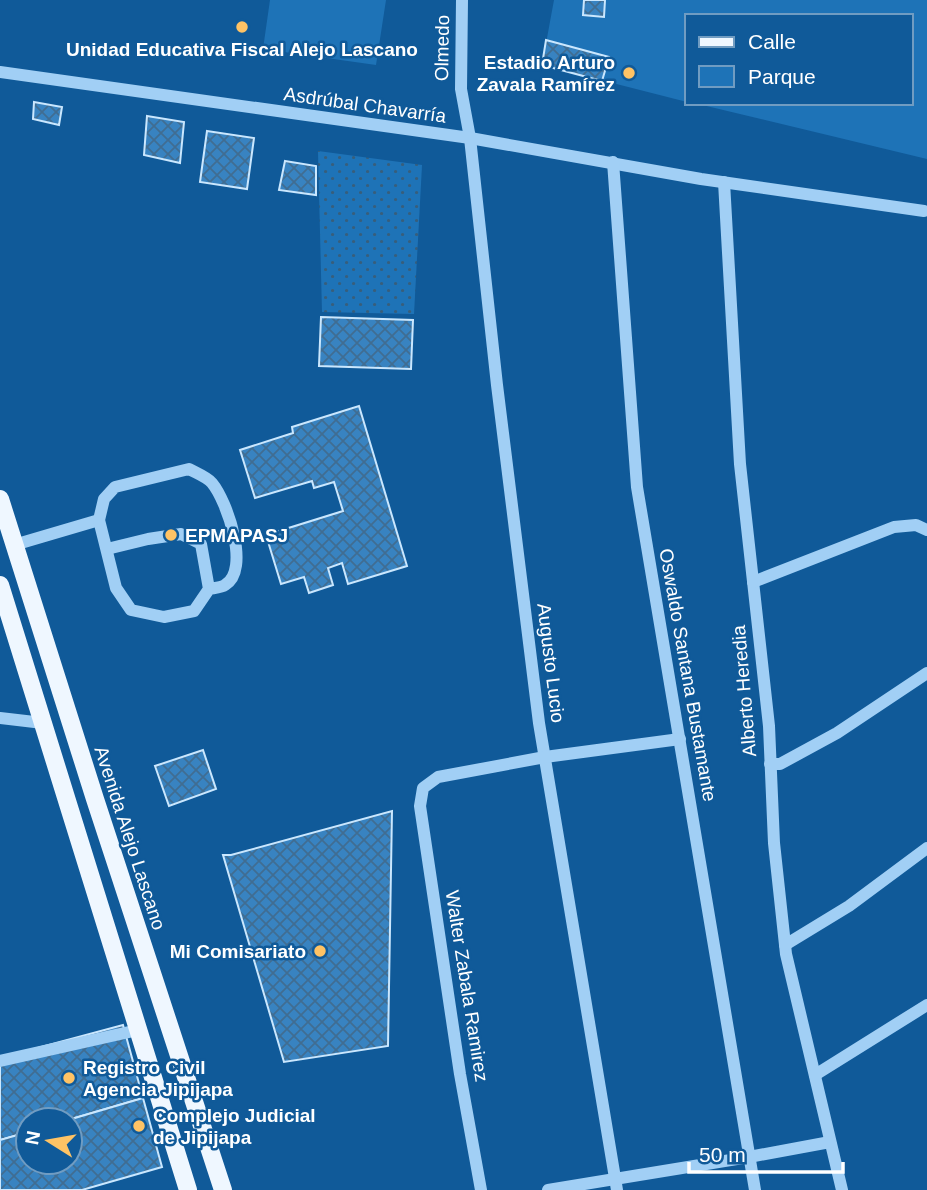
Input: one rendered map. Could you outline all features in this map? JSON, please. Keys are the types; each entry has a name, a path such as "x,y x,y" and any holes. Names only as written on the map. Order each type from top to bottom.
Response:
{"main road":[{"name":"Avenida Alejo Lascano","path":"0,499 223,1190"},
{"path":"0,585 138,1030 184,1189"}],"street":[{"name":"Olmedo","path":"462,0 461,89 470,138"},
{"name":"Asdrúbal Chavarría","path":"0,72 470,138 724,182 924,211"},
{"name":"Augusto Lucio","path":"470,138 497,385 545,757 616,1185"},
{"name":"Oswaldo Santana Bustamante","path":"613,162 637,487 755,1190"},
{"name":"Alberto Heredia","path":"724,182 740,464 769,726 774,843 785,945 842,1190"},
{"path":"107,549 181,534 201,544 209,589 194,611 164,617 131,610 116,588 99,520 104,499 115,487 189,469 210,480 224,500 238,560 234,576 225,586 209,589"},
{"path":"15,545 99,520"},
{"path":"753,582 894,527 916,525 927,530"},
{"path":"771,764 780,764 837,733 927,673"},
{"path":"0,718 43,723"},
{"path":"545,757 680,739"},
{"name":"Walter Zabala Ramirez","path":"481,1190 460,1074 420,806 423,788 438,777 545,757"},
{"path":"785,945 849,906 927,848"},
{"path":"816,1075 927,1005"},
{"path":"0,1061 138,1030"},
{"path":"548,1190 616,1185 830,1142"}],"green space":[{"path":"270,0 386,0 376,65 263,49"},
{"name":"Estadio Arturo Zavala Ramírez","path":"554,0 927,0 927,159 702,105 913,105 913,14 685,14 685,101 542,65"},
{"path":"318,151 422,165 414,314 322,312"}],"building":[{"path":"584,0 605,0 604,17 583,15"},
{"path":"546,40 609,57 602,81 542,65"},
{"path":"34,102 62,107 59,125 33,119"},
{"path":"147,116 184,122 180,163 144,155"},
{"path":"207,131 254,138 247,189 200,182"},
{"path":"285,161 316,166 316,195 279,190"},
{"path":"321,317 413,320 411,369 319,366"},
{"path":"359,406 407,566 348,584 342,563 328,568 333,585 309,593 304,577 281,584 266,535 343,511 334,482 314,488 312,481 255,498 240,450 293,433 292,427"},
{"path":"203,750 216,789 169,806 155,766"},
{"name":"Mi Comisariato","path":"392,811 388,1046 284,1062 223,855"},
{"name":"Registro Civil Agencia Jipijapa","path":"123,1025 143,1098 84,1115 84,1106 14,1106 14,1136 0,1140 0,1058"},
{"name":"Complejo Judicial de Jipijapa","path":"143,1098 162,1167 82,1190 0,1190 0,1140 14,1136 14,1176 84,1176 84,1115"}],"place":[{"name":"Unidad Educativa Fiscal Alejo Lascano","path":"242,27"},
{"name":"Estadio Arturo Zavala Ramírez","path":"629,73"},
{"name":"EPMAPASJ","path":"171,535"},
{"name":"Mi Comisariato","path":"320,951"},
{"name":"Registro Civil Agencia Jipijapa","path":"69,1078"},
{"name":"Complejo Judicial de Jipijapa","path":"139,1126"}]}
